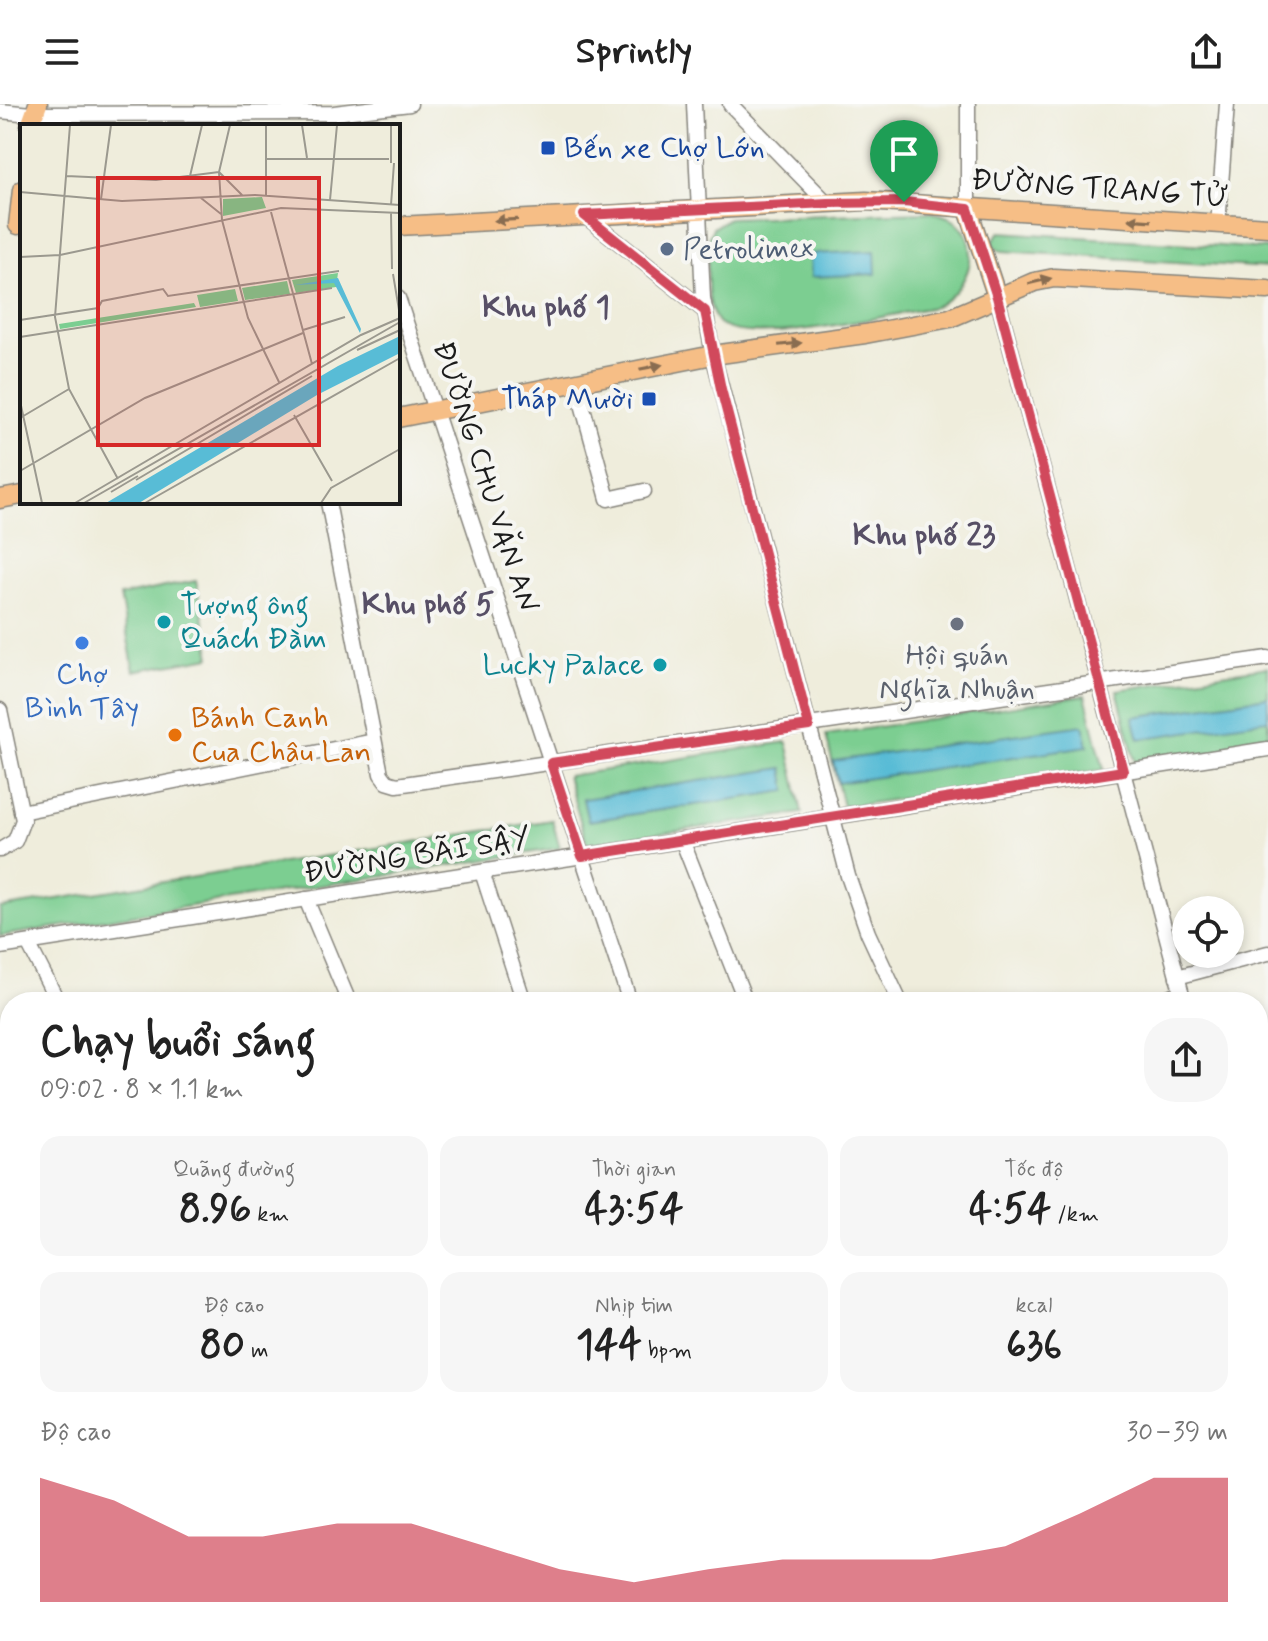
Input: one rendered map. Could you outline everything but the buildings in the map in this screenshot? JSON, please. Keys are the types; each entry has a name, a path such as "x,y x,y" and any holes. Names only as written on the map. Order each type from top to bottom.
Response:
{"main road":[{"path":"13,225 20,198"},
{"name":"ĐƯỜNG TRANG TỬ","path":"400,226 827,203 904,202 968,209 1268,227"},
{"path":"968,209 997,297"},
{"path":"400,418 713,355 865,334 950,318 1034,282 1054,278 1268,290"},
{"path":"0,499 20,495"}],"street":[{"path":"0,111 335,114 410,104"},
{"path":"694,104 705,311 713,355 832,817 868,933 895,992"},
{"path":"730,104 827,203"},
{"path":"968,104 968,209"},
{"path":"1218,225 1227,104"},
{"path":"584,215 705,311"},
{"path":"997,297 1182,992"},
{"name":"ĐƯỜNG CHU VĂN AN","path":"400,304 627,992"},
{"path":"576,382 608,499 644,491"},
{"path":"328,504 381,774 387,782 397,785 1268,658"},
{"path":"0,710 21,812 20,835 10,846 0,850"},
{"path":"21,812 374,741"},
{"name":"ĐƯỜNG BÃI SẬY","path":"0,947 1268,749"},
{"path":"682,840 742,992"},
{"path":"482,872 521,992"},
{"path":"306,899 345,992"},
{"path":"28,943 53,992"},
{"path":"1177,977 1268,953"}],"green space":[{"path":"928,212 948,217 961,227 969,239 971,254 961,285 934,307 820,328 785,331 731,329 717,321 708,291 709,237 713,228 729,218"},
{"path":"1000,232 1268,249 1268,268 1002,251 995,248 993,240"},
{"path":"196,581 211,657 134,671 120,596"},
{"path":"1268,667 1268,745 1136,765 1117,690"},
{"path":"1085,695 1104,770 843,807 826,735"},
{"path":"787,742 802,813 587,844 567,776"},
{"path":"552,820 560,848 0,936 0,908"}],"water":[{"path":"875,251 876,274 811,277 810,254"},
{"path":"1268,697 1268,720 1139,739 1133,717"},
{"path":"1083,725 1088,746 838,783 833,761"},
{"path":"783,768 787,791 588,821 583,799"}],"place":[{"name":"Bến xe Chợ Lớn","path":"548,148"},
{"name":"Petrolimex","path":"667,249"},
{"name":"Tháp Mười","path":"649,399"},
{"name":"Tượng ông Quách Đàm","path":"164,622"},
{"name":"Hội quán Nghĩa Nhuận","path":"957,624"},
{"name":"Chợ Bình Tây","path":"82,643"},
{"name":"Lucky Palace","path":"660,665"},
{"name":"Bánh Canh Cua Châu Lan","path":"175,735"}],"district":[{"name":"Khu phố 1","path":"546,308"},
{"name":"Khu phố 23","path":"924,536"},
{"name":"Khu phố 5","path":"428,605"}],"route":[{"path":"866,201 904,202 968,209 997,297 1123,771 582,856 551,763 809,726 721,389 705,311 584,215 866,201"}]}
